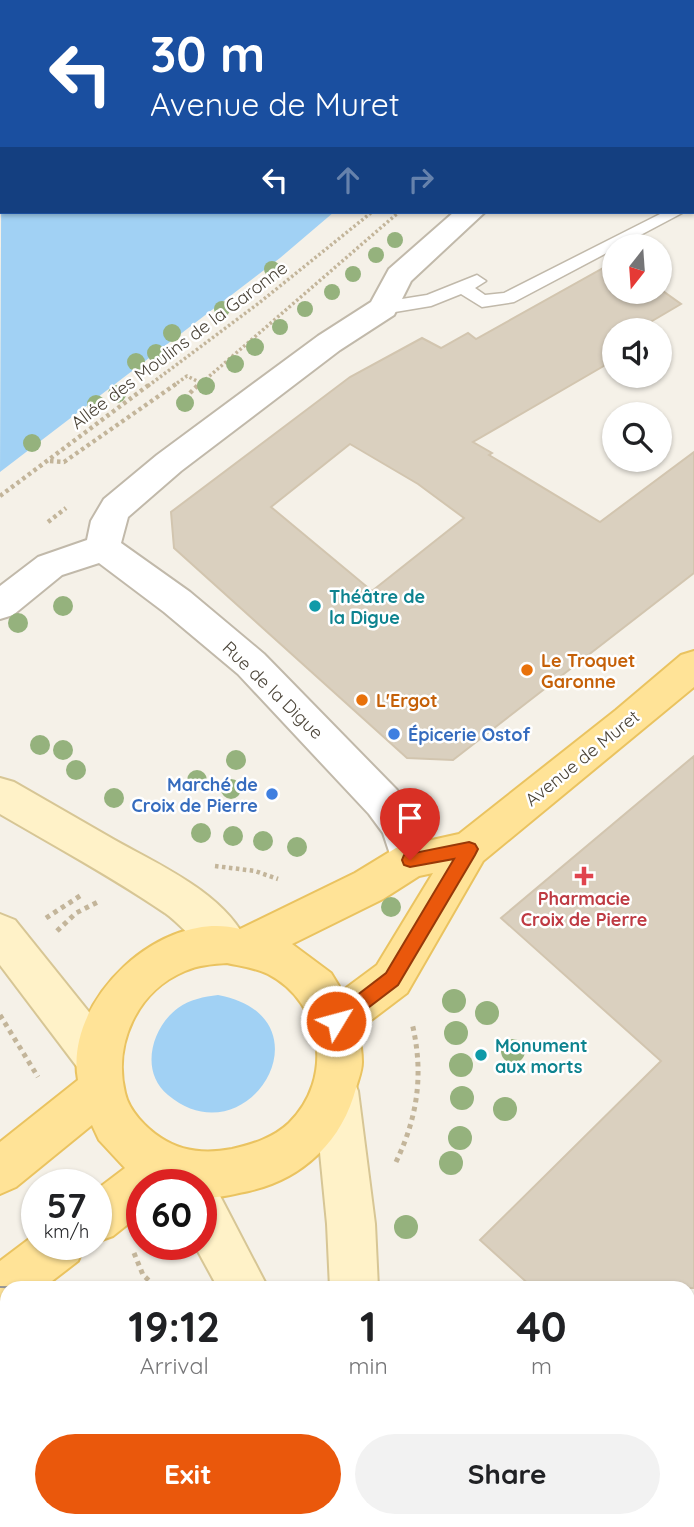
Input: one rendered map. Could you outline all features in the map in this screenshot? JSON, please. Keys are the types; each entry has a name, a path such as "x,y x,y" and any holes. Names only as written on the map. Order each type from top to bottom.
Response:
{"main road":[{"name":"Avenue de Muret","path":"336,1021 392,979 469,849 694,666"},
{"path":"0,794 138,874 195,911 237,945 286,960 315,983 328,1000 336,1021 342,1061 336,1091 351,1224 354,1281"},
{"name":"Avenue de Muret","path":"237,945 369,886 410,860 469,849"},
{"path":"16,941 99,1074 111,1118 126,1138 165,1169"},
{"path":"4,1161 99,1074 107,1020 125,991 145,972 183,951 237,945"},
{"path":"217,1174 254,1169 278,1158 315,1128 336,1091"},
{"path":"217,1240 240,1281"},
{"path":"13,1281 40,1260"}],"street":[{"path":"0,605 50,566 103,548 108,521 116,508 169,463 329,343 383,308 399,276 469,214"},
{"name":"Rue de la Digue","path":"103,548 177,602 251,664 383,802 401,827 410,860"}],"lane":[{"path":"383,308 431,300 470,284 482,301 508,298 672,214"}],"path":[{"name":"Allée des Moulins de la Garonne","path":"0,496 259,303 370,214"},
{"path":"182,401 397,214"},
{"path":"49,461 64,462 187,376 201,383"},
{"path":"16,941 46,940 76,913 116,893 138,874 191,866 255,871 289,883"},
{"path":"16,941 91,890"},
{"path":"0,1014 39,1079"},
{"path":"391,1171 410,1136 421,1076 419,1046 411,1018"},
{"path":"136,1260 143,1275 150,1281"}],"water":[{"path":"1,214 332,214 280,258 0,472"},
{"path":"218,995 253,1008 271,1029 275,1054 267,1078 250,1099 226,1111 198,1111 168,1095 159,1085 154,1074 152,1050 161,1026 178,1008 192,1000"}],"building":[{"path":"602,269 602,304 672,304 672,298 681,304 657,318 602,318 602,367 473,442 492,453 489,455 600,522 667,472 672,472 672,468 694,452 694,573 453,760 407,758 174,548 171,512 350,377 422,338 441,348 468,333 476,339","holes":["350,444 418,484 464,518 372,591 271,507"]},
{"path":"694,756 694,1281 525,1281 480,1240 661,1061 501,918"}],"place":[{"name":"Théâtre de la Digue","path":"315,606"},
{"name":"Le Troquet Garonne","path":"527,670"},
{"name":"L'Ergot","path":"362,700"},
{"name":"Épicerie Ostof","path":"394,734"},
{"name":"Marché de Croix de Pierre","path":"272,794"},
{"name":"Pharmacie Croix de Pierre","path":"584,876"},
{"name":"Monument aux morts","path":"481,1055"}],"route":[{"path":"336,1021 392,979 469,849 410,860"}]}
